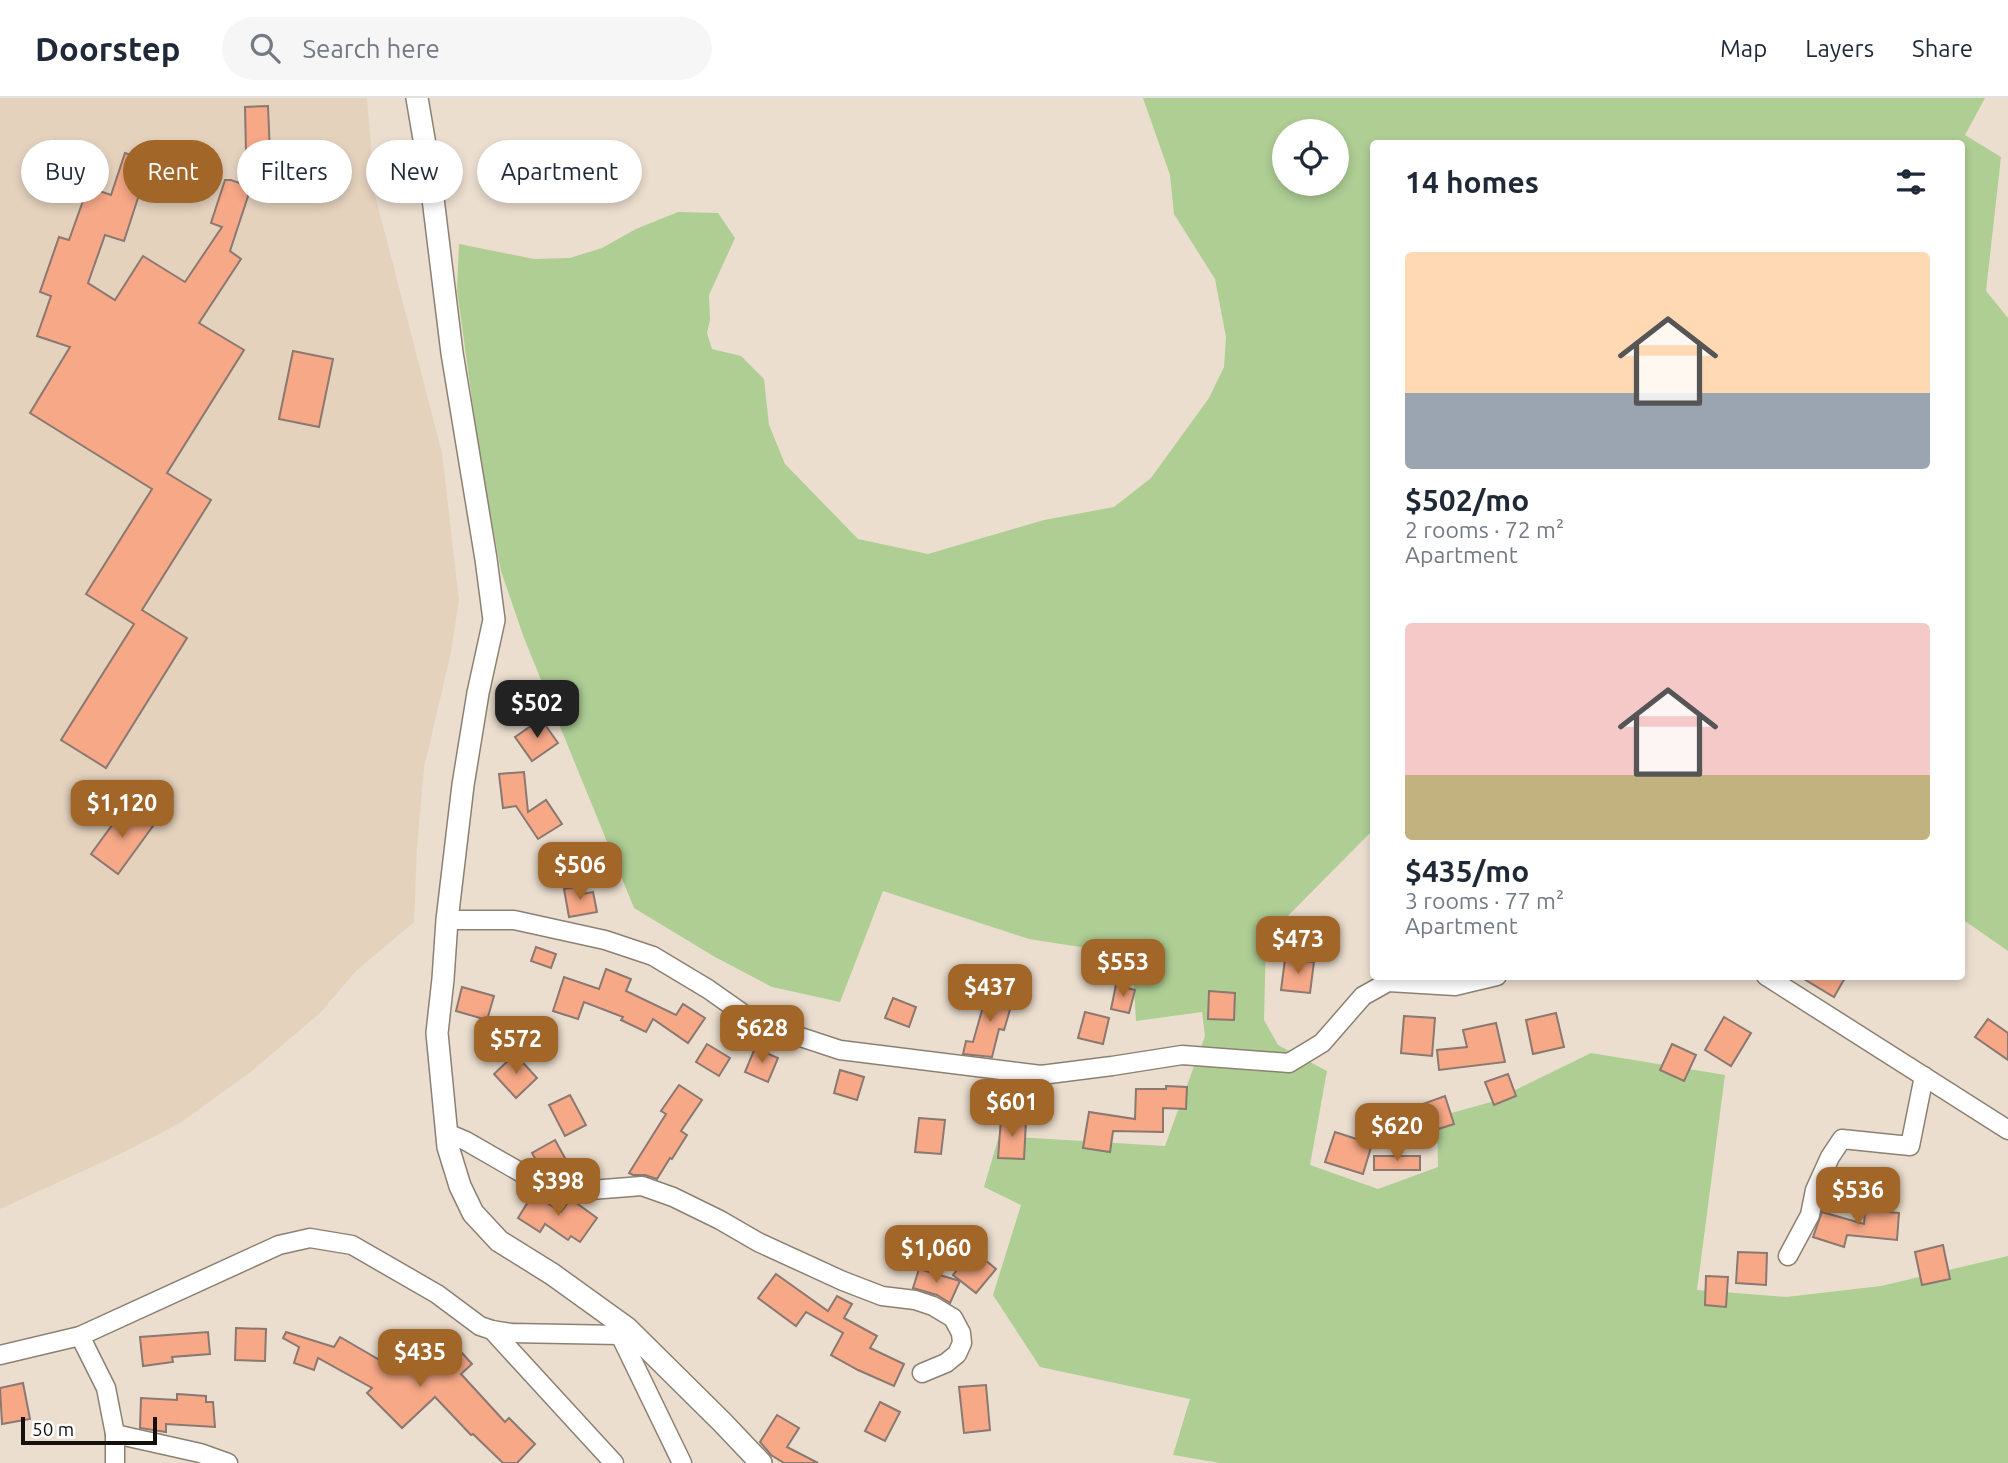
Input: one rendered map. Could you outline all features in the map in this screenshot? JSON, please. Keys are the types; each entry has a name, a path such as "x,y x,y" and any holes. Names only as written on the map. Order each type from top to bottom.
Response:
{"street":[{"path":"417,98 494,620 478,693 463,785 437,1033 448,1147 460,1186 473,1213 499,1241 552,1274 623,1332 722,1422 761,1463"},
{"path":"447,920 514,920 604,940 653,956 708,989 755,1022 840,1050 1041,1075 1182,1055 1289,1063 1322,1043 1363,996 1388,982 1455,986 1480,980"},
{"path":"1772,980 2008,1130"},
{"path":"1788,1256 1810,1214 1815,1189 1842,1139 1910,1146 1924,1076"},
{"path":"447,1137 454,1136 466,1141 520,1172 578,1191 642,1186 720,1220 758,1242 843,1281 882,1296 915,1300 933,1306 953,1318 961,1333 962,1343 957,1354 946,1363 922,1373"},
{"path":"0,1355 80,1336 279,1245 310,1238 352,1245 438,1294 480,1326 492,1330 511,1333 623,1332"},
{"path":"492,1330 614,1463"},
{"path":"623,1332 682,1463"},
{"path":"80,1336 107,1388 115,1434 115,1463"},
{"path":"115,1434 200,1453 228,1463"}],"shaded area":[{"path":"0,98 367,98 370,140 366,140 366,203 377,203 442,453 459,600 451,652 424,768 414,922 356,971 320,1013 252,1071 180,1123 0,1209"}],"green space":[{"path":"1143,98 1985,98 1965,135 2001,157 1986,291 2008,318 2008,951 1965,921 1965,140 1370,140 1370,833 1266,938 1264,1020 1278,1045 1327,1071 1310,1165 1378,1189 1438,1167 1437,1117 1491,1102 1591,1053 1725,1075 1697,1290 1786,1297 1881,1286 2008,1256 2008,1463 1220,1463 1173,1455 1190,1399 1040,1367 993,1295 1021,1205 984,1187 999,1136 1165,1146 1205,1036 1202,1012 1136,1021 1132,955 1029,939 883,891 840,1002 772,987 715,957 634,908 524,638 501,571 481,465 457,290 459,244 534,259 570,258 602,248 636,229 678,212 718,213 735,238 709,295 710,320 707,333 712,349 741,356 764,379 769,425 785,464 858,539 928,554 1044,520 1114,507 1151,478 1209,398 1224,367 1226,337 1215,279 1174,214 1170,175"}],"building":[{"path":"268,106 269,140 246,140 245,107"},
{"path":"123,159 123,203 136,203 124,241 105,235 88,283 115,300 143,256 185,282 222,227 211,223 218,203 223,203 225,180 237,182 237,203 246,203 230,251 241,259 199,323 244,350 167,473 211,500 142,610 187,638 106,768 61,740 134,624 86,594 152,489 30,413 70,347 37,336 51,296 40,292 59,237 69,240 82,203 109,203 109,194 111,195"},
{"path":"293,351 333,359 319,427 279,419"},
{"path":"541,719 558,743 532,761 515,737"},
{"path":"524,772 528,812 546,800 562,824 538,839 516,806 503,808 499,774"},
{"path":"126,806 153,826 118,874 91,854"},
{"path":"581,886 582,894 593,892 597,912 569,917 564,889"},
{"path":"536,947 556,954 551,968 531,961"},
{"path":"1285,959 1314,962 1310,993 1281,990"},
{"path":"606,969 631,979 626,991 676,1015 683,1004 705,1018 688,1043 653,1019 646,1032 621,1020 623,1017 584,1002 578,1019 553,1011 564,977 599,989"},
{"path":"1806,980 1844,980 1834,997"},
{"path":"1116,985 1135,990 1129,1013 1111,1009"},
{"path":"462,987 494,996 487,1020 456,1011"},
{"path":"988,989 1014,996 1004,1030 999,1029 992,1057 963,1054 966,1041 973,1042"},
{"path":"1209,991 1235,993 1234,1020 1208,1019"},
{"path":"893,998 916,1007 909,1027 885,1018"},
{"path":"1085,1012 1109,1018 1103,1044 1078,1038"},
{"path":"1556,1013 1564,1047 1533,1054 1526,1020"},
{"path":"1404,1016 1435,1018 1432,1056 1401,1053"},
{"path":"1724,1017 1751,1033 1731,1066 1705,1050"},
{"path":"1988,1019 2008,1033 2008,1060 1975,1037"},
{"path":"1496,1023 1505,1062 1439,1070 1437,1050 1467,1047 1463,1030"},
{"path":"707,1044 730,1058 719,1076 696,1062"},
{"path":"1672,1044 1696,1055 1684,1081 1660,1070"},
{"path":"755,1048 778,1058 768,1082 745,1072"},
{"path":"515,1054 537,1078 516,1098 494,1074"},
{"path":"840,1070 864,1077 857,1100 834,1093"},
{"path":"1508,1074 1516,1096 1494,1105 1485,1082"},
{"path":"679,1085 702,1100 681,1131 687,1135 657,1179 629,1173 666,1114 661,1111"},
{"path":"1166,1086 1187,1087 1186,1109 1163,1108 1163,1132 1113,1131 1110,1152 1083,1148 1089,1112 1135,1119 1136,1089 1166,1089"},
{"path":"570,1095 586,1125 565,1136 549,1105"},
{"path":"1445,1096 1454,1124 1429,1132 1420,1105"},
{"path":"919,1118 945,1120 941,1154 915,1152"},
{"path":"1001,1119 1026,1121 1024,1159 998,1158"},
{"path":"1335,1132 1372,1144 1363,1174 1325,1162"},
{"path":"555,1140 566,1160 549,1170 539,1166 532,1153"},
{"path":"1374,1156 1420,1156 1420,1170 1374,1170"},
{"path":"533,1194 561,1212 570,1200 597,1218 580,1242 571,1236 568,1240 545,1224 540,1232 518,1218"},
{"path":"1865,1210 1899,1213 1897,1240 1847,1235 1844,1247 1813,1237 1822,1212 1864,1224"},
{"path":"1943,1245 1950,1279 1922,1285 1915,1252"},
{"path":"973,1250 996,1269 976,1293 953,1275"},
{"path":"1738,1252 1767,1253 1766,1285 1736,1283"},
{"path":"919,1269 960,1281 950,1303 937,1295 913,1288"},
{"path":"776,1274 828,1311 837,1296 852,1304 844,1318 877,1336 870,1348 904,1364 894,1386 831,1355 843,1333 806,1312 796,1326 758,1298"},
{"path":"1706,1276 1728,1277 1726,1307 1705,1305"},
{"path":"236,1328 266,1329 265,1361 235,1360"},
{"path":"208,1332 210,1354 172,1357 173,1362 143,1366 140,1337"},
{"path":"286,1332 334,1347 340,1337 378,1359 396,1339 427,1368 453,1343 472,1364 461,1374 505,1422 509,1418 535,1444 517,1463 503,1463 471,1435 435,1397 402,1428 367,1393 372,1388 318,1358 314,1370 294,1363 299,1347 283,1338"},
{"path":"23,1383 30,1419 2,1424 0,1388"},
{"path":"986,1385 990,1430 964,1433 959,1387"},
{"path":"177,1394 206,1396 206,1402 213,1402 215,1427 166,1424 166,1432 140,1428 141,1398 177,1400"},
{"path":"880,1402 900,1412 885,1441 865,1431"},
{"path":"777,1415 799,1428 787,1447 818,1463 784,1463 771,1455 760,1442"}]}
